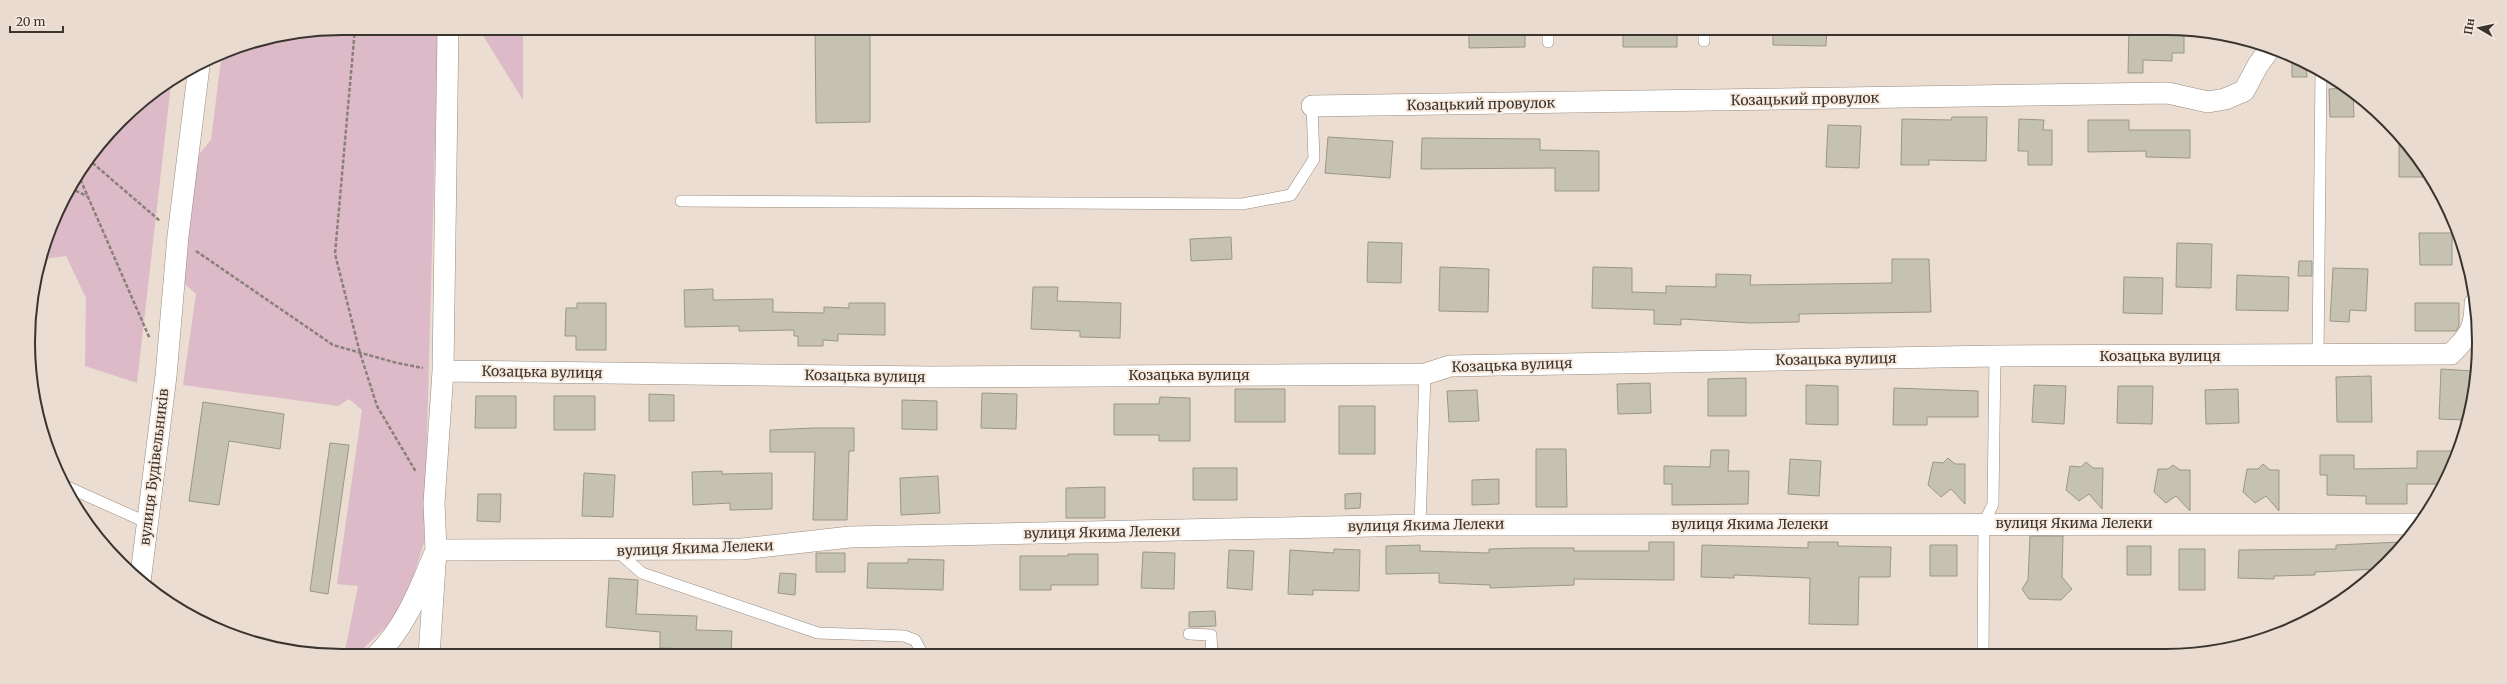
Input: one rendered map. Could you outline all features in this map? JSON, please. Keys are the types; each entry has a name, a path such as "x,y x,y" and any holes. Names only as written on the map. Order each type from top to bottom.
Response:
{"street":[{"path":"430,649 436,550 434,503 443,371 448,35"},
{"name":"Козацький провулок","path":"1312,106 2168,93 2208,102 2225,99 2244,91 2258,65 2268,52"},
{"name":"вулиця Будівельників","path":"141,574 166,376 178,236 198,71"},
{"name":"Козацька вулиця","path":"443,371 930,377 1425,374 1450,366 1995,356 2318,356 2451,354 2469,336 2471,328"},
{"name":"вулиця Якима Лелеки","path":"436,550 617,551 742,549 850,537 1420,525 1984,523 2412,524"},
{"path":"383,649 390,642 411,611 436,550"}],"lane":[{"path":"1548,35 1548,42"},
{"path":"1704,35 1704,41"},
{"path":"2318,356 2321,78"},
{"path":"681,201 1242,204 1291,195 1314,159 1312,106"},
{"path":"1983,649 1984,523 1993,504 1995,356"},
{"path":"1420,525 1425,374"},
{"path":"73,489 148,523"},
{"path":"617,551 642,573 818,633 904,636 915,640 920,649"},
{"path":"1190,634 1211,635 1212,649"}],"path":[{"path":"354,35 335,254 360,352 377,406 419,477"},
{"path":"93,163 207,260 333,345 397,363 443,371"},
{"path":"81,181 150,340"},
{"path":"75,190 88,197"}],"shaded area":[{"path":"342,35 438,35 424,542 403,611 362,649 345,649 358,586 337,584 362,410 349,399 338,406 183,385 196,294 177,277 192,163 211,140 221,60 225,58 263,45 302,38"},
{"path":"483,35 523,35 523,100"},
{"path":"171,87 137,383 85,366 86,298 66,256 46,259 58,225 76,188 98,155 125,125 155,98"}],"building":[{"path":"815,35 870,35 870,122 816,123"},
{"path":"1469,35 1525,35 1525,47 1469,48"},
{"path":"1623,35 1677,35 1677,47 1623,47"},
{"path":"1773,35 1827,35 1826,46 1773,45"},
{"path":"2129,35 2184,36 2184,53 2172,53 2172,61 2143,60 2143,73 2128,73"},
{"path":"2292,63 2306,70 2307,77 2292,77"},
{"path":"2329,89 2338,89 2353,99 2354,117 2330,117"},
{"path":"1952,117 1987,117 1986,161 1929,160 1929,165 1901,165 1902,119 1951,120"},
{"path":"2019,119 2044,120 2043,130 2052,130 2052,165 2028,165 2028,151 2018,151"},
{"path":"2088,120 2129,120 2129,130 2190,130 2190,158 2146,157 2146,151 2088,152"},
{"path":"1828,125 1861,126 1859,168 1826,167"},
{"path":"1328,137 1393,141 1390,178 1325,173"},
{"path":"1422,138 1540,139 1540,150 1599,151 1599,191 1555,191 1555,168 1421,169"},
{"path":"2399,143 2409,155 2424,177 2399,177"},
{"path":"2419,233 2452,233 2452,265 2420,265"},
{"path":"1231,237 1232,259 1191,261 1190,239"},
{"path":"1368,242 1402,243 1401,283 1367,282"},
{"path":"2177,243 2212,244 2211,288 2176,287"},
{"path":"1892,259 1929,259 1931,312 1799,314 1799,322 1750,323 1681,319 1681,325 1654,324 1654,310 1592,308 1593,267 1632,268 1632,292 1666,293 1666,286 1716,287 1716,274 1751,275 1750,285 1892,283"},
{"path":"2299,261 2312,261 2312,276 2298,276"},
{"path":"1440,267 1489,269 1488,312 1439,311"},
{"path":"2333,268 2368,269 2366,311 2350,310 2349,322 2330,321"},
{"path":"2237,275 2289,277 2288,311 2236,310"},
{"path":"2124,277 2163,278 2162,314 2123,313"},
{"path":"1033,287 1058,287 1057,301 1121,303 1120,338 1080,337 1080,331 1031,329"},
{"path":"713,289 713,300 773,299 773,312 824,313 824,307 849,308 849,303 885,303 885,335 838,334 838,341 823,340 823,346 798,346 798,336 794,336 794,330 739,331 739,326 685,327 684,290"},
{"path":"577,303 606,303 606,350 576,350 576,336 565,336 566,308 577,308"},
{"path":"2415,303 2459,303 2459,326 2456,331 2415,331"},
{"path":"2441,369 2470,371 2462,420 2439,419"},
{"path":"2371,376 2372,422 2337,422 2336,377"},
{"path":"1746,378 1746,416 1708,416 1708,379"},
{"path":"1650,383 1651,413 1618,414 1617,384"},
{"path":"1806,385 1838,386 1838,425 1806,424"},
{"path":"2034,385 2066,386 2064,424 2032,422"},
{"path":"2118,386 2153,386 2152,424 2117,423"},
{"path":"1894,388 1978,391 1978,417 1927,417 1927,425 1893,425"},
{"path":"1235,389 1285,389 1285,422 1235,422"},
{"path":"2238,389 2239,423 2206,424 2205,390"},
{"path":"1477,390 1479,421 1449,422 1447,391"},
{"path":"982,393 1017,394 1016,429 981,428"},
{"path":"649,394 674,395 674,421 649,421"},
{"path":"476,396 516,396 516,428 475,428"},
{"path":"554,396 595,396 595,430 554,430"},
{"path":"1160,397 1190,398 1190,441 1159,441 1159,435 1114,435 1114,404 1159,404"},
{"path":"902,400 937,401 937,430 902,429"},
{"path":"203,402 284,414 280,449 229,441 219,505 189,501"},
{"path":"1339,406 1375,406 1375,454 1339,454"},
{"path":"854,428 854,451 849,451 847,520 813,520 815,452 770,452 770,430"},
{"path":"330,443 349,445 328,594 310,591"},
{"path":"1536,449 1566,449 1567,507 1536,507"},
{"path":"1711,450 1729,450 1728,471 1749,471 1748,504 1672,505 1672,484 1664,484 1664,466 1710,467"},
{"path":"2417,451 2452,451 2437,484 2407,484 2407,504 2366,504 2366,496 2327,495 2327,475 2320,475 2320,455 2354,455 2354,469 2417,468"},
{"path":"1948,458 1955,464 1965,464 1965,504 1951,489 1941,497 1928,485 1933,462 1943,463"},
{"path":"1790,459 1821,461 1819,496 1788,494"},
{"path":"2086,462 2093,468 2103,468 2102,509 2089,494 2079,501 2066,490 2070,466 2081,467"},
{"path":"2263,464 2270,470 2279,470 2279,511 2266,496 2255,503 2243,492 2247,469 2258,469"},
{"path":"2173,465 2180,470 2190,470 2190,511 2176,496 2166,503 2154,492 2158,469 2168,469"},
{"path":"1193,468 1237,468 1237,500 1193,500"},
{"path":"722,471 722,474 772,473 772,509 730,510 730,503 693,505 692,472"},
{"path":"584,473 615,475 613,517 582,516"},
{"path":"938,476 940,513 901,515 900,478"},
{"path":"1499,479 1499,504 1472,505 1472,480"},
{"path":"1105,487 1105,518 1066,518 1066,488"},
{"path":"1361,493 1360,508 1345,509 1345,494"},
{"path":"478,494 501,494 500,522 477,521"},
{"path":"2030,536 2063,536 2062,577 2072,589 2061,600 2029,599 2022,589 2028,580"},
{"path":"1649,542 1674,542 1674,580 1574,579 1574,585 1490,588 1490,585 1439,583 1439,573 1386,574 1386,546 1420,545 1420,551 1489,553 1489,549 1525,548 1574,548 1574,551 1649,551"},
{"path":"1808,542 1838,542 1838,546 1891,547 1890,577 1859,577 1858,625 1809,624 1810,578 1734,575 1734,578 1701,577 1702,545 1808,548"},
{"path":"2398,542 2371,569 2315,572 2315,575 2274,576 2274,579 2238,578 2239,550 2336,549 2336,545"},
{"path":"1930,545 1957,545 1957,576 1930,576"},
{"path":"2127,546 2151,546 2151,575 2127,575"},
{"path":"1334,549 1360,550 1359,591 1313,590 1313,595 1288,594 1290,550 1334,553"},
{"path":"2179,549 2205,549 2205,590 2179,590"},
{"path":"1229,550 1254,551 1252,590 1227,588"},
{"path":"1143,552 1175,553 1174,589 1141,588"},
{"path":"816,553 845,553 845,572 816,572"},
{"path":"1068,554 1098,554 1098,585 1051,585 1051,590 1020,590 1020,556 1068,556"},
{"path":"908,559 944,560 943,590 867,588 868,563 908,563"},
{"path":"780,573 796,574 795,595 778,593"},
{"path":"609,578 638,580 636,614 697,616 696,630 732,631 731,649 660,648 660,632 606,627"},
{"path":"1215,611 1216,626 1189,627 1189,612"}]}
